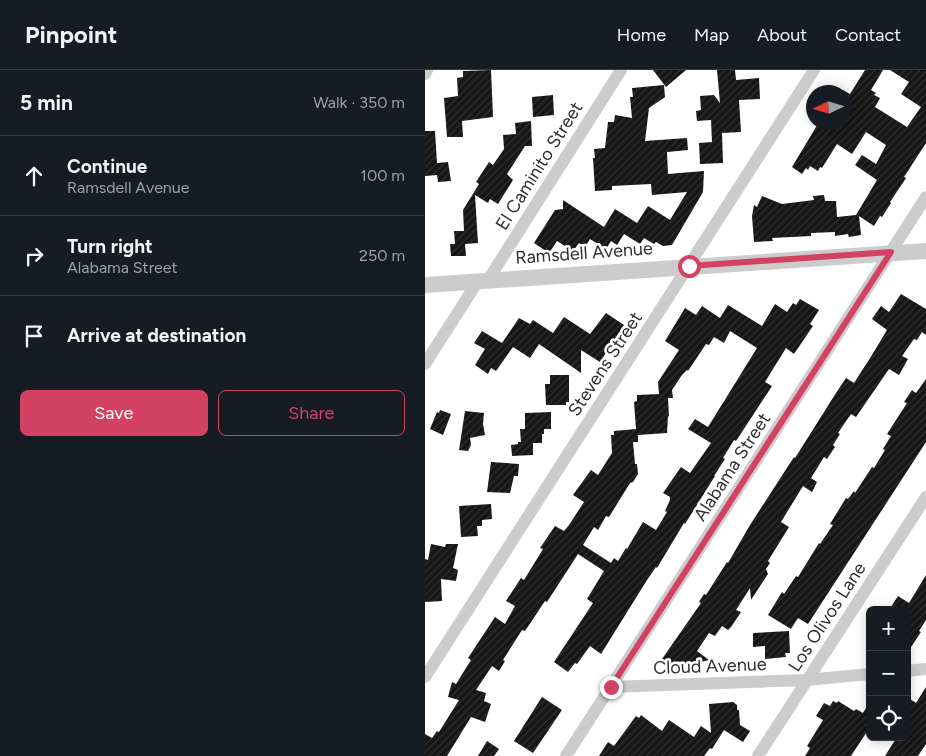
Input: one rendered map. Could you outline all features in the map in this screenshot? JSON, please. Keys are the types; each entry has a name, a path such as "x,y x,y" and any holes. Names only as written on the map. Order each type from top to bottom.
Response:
{"street":[{"path":"425,74 427,70"},
{"name":"El Caminito Street","path":"425,364 483,281 621,70"},
{"name":"Stevens Street","path":"425,677 815,70"},
{"name":"Alabama Street","path":"566,756 926,197"},
{"name":"Ramsdell Avenue","path":"425,285 926,251"},
{"name":"Los Olivos Lane","path":"758,756 926,497"},
{"path":"911,671 926,669"},
{"name":"Cloud Avenue","path":"611,687 806,680 866,674"}],"building":[{"path":"491,70 493,117 462,121 463,137 447,137 444,98 458,96 457,78 463,77 463,71"},
{"path":"653,70 686,70 666,87"},
{"path":"717,70 735,70 736,80 759,78 760,99 739,100 741,132 722,133 723,163 700,164 699,143 712,142 711,120 697,121 696,111 701,110 700,96 714,95 720,103"},
{"path":"865,70 883,70 871,90 876,93 874,95 880,98 875,107 907,127 921,107 901,94 909,82 890,70 926,70 926,143 904,177 906,178 882,217 880,216 874,226 859,216 861,235 849,237 848,234 835,236 835,232 811,233 811,236 772,238 773,241 754,242 752,216 754,205 757,207 762,196 782,204 814,200 813,196 824,195 825,201 836,201 837,217 856,215 877,180 855,165 862,155 876,164 886,145 866,132 852,154 837,144 822,168 820,167 818,171 810,166 802,174 792,167 814,130 851,130 851,92"},
{"path":"664,85 665,97 649,108 645,141 687,138 688,150 667,152 668,174 704,171 703,192 672,245 663,246 656,242 654,244 644,238 640,244 624,234 617,245 611,241 606,249 590,239 585,247 579,243 573,251 557,241 549,253 534,243 555,210 563,209 563,200 604,227 615,209 637,223 648,206 670,220 687,192 652,195 651,184 612,186 612,190 595,191 593,158 595,158 594,149 605,148 608,122 614,122 615,115 632,118 630,97 633,97 632,88"},
{"path":"553,95 554,115 533,117 532,97"},
{"path":"531,121 532,146 525,146 507,174 513,180 498,204 490,199 488,203 475,195 478,243 465,244 466,256 451,256 450,244 455,244 454,231 464,231 463,210 479,184 476,182 489,162 493,165 504,149 503,135 516,134 515,123"},
{"path":"425,131 435,131 437,163 448,162 451,181 438,182 437,175 425,176"},
{"path":"901,294 926,309 926,335 922,332 917,340 914,339 902,356 908,359 899,375 889,369 856,417 851,414 838,433 840,434 833,445 835,447 827,459 824,457 811,478 817,482 812,492 803,486 781,522 789,527 768,561 770,563 766,569 768,574 751,600 750,588 736,610 741,612 731,627 728,630 722,626 715,636 709,633 697,651 709,660 686,666 678,661 674,668 662,659 701,603 699,602 704,594 706,595 728,563 750,525 846,378 854,383 872,355 887,330 872,319 881,306 889,312"},
{"path":"800,299 819,310 810,324 813,326 794,354 786,348 765,382 772,386 736,441 734,440 715,476 601,654 590,646 577,664 575,663 568,672 554,662 593,603 587,599 604,571 578,554 547,602 545,601 525,631 522,630 503,660 505,661 499,671 492,666 476,690 486,693 484,701 491,704 485,722 471,717 447,756 425,756 425,734 432,738 437,731 439,732 459,700 448,697 452,682 456,684 471,660 468,658 495,617 505,624 515,606 506,601 521,578 524,580 543,549 540,548 555,526 564,531 584,502 573,495 591,470 598,475 612,453 611,435 614,435 614,431 636,429 634,402 637,401 637,395 659,394 658,382 679,350 665,341 685,308 696,315 702,306 720,318 728,305 762,326 775,304 787,312 793,303 796,305","holes":["730,331 757,348 708,427 695,419 688,429 711,443 690,473 681,467 663,493 670,497 670,500 665,511 667,512 656,530 643,522 618,561 614,558 611,563 583,545 594,527 598,530 606,516 609,517 630,483 633,482 638,474 633,442 638,442 638,435 667,433 669,417 668,398 673,398 672,390 682,375 688,371 706,344 709,345 714,337 724,343"]},
{"path":"606,313 624,325 600,362 581,350 581,373 539,344 530,358 513,347 496,371 491,368 488,374 475,365 485,349 474,343 482,331 502,343 519,318 530,324 533,320 553,333 564,317 590,334"},
{"path":"550,375 569,375 569,402 566,402 566,405 546,405 545,384 550,384"},
{"path":"926,379 926,442 808,624 798,618 791,629 768,615 782,592 784,594 796,576 798,577 819,543 833,525 830,524 846,498 848,499 854,491 855,493 872,467 874,468 891,436 887,434 907,403 904,402 912,390 916,393"},
{"path":"440,410 451,414 443,435 430,429 437,412 439,413"},
{"path":"465,411 484,413 485,435 470,438 471,445 468,451 459,450"},
{"path":"551,412 551,429 544,429 542,443 533,443 533,455 512,456 511,445 521,442 520,429 525,429 525,413"},
{"path":"491,462 519,464 518,476 514,476 510,493 487,492"},
{"path":"491,504 492,519 482,520 482,526 477,526 478,536 461,537 459,506"},
{"path":"431,544 445,547 446,544 458,544 453,568 458,570 456,581 441,579 442,601 425,602 425,559 428,560"},
{"path":"926,575 926,620 911,647 911,606 892,606 898,596 909,603"},
{"path":"789,631 790,653 785,653 786,657 765,659 765,646 753,647 753,633"},
{"path":"926,687 926,744 918,756 885,756 894,741 911,741 911,700 916,703"},
{"path":"542,697 562,710 533,753 514,741"},
{"path":"833,701 837,703 838,701 854,711 856,709 863,713 866,708 866,733 851,756 805,756 810,748 807,746 823,720 816,716 824,703 830,706"},
{"path":"733,702 737,705 737,710 739,710 740,725 750,731 743,742 724,730 712,749 710,748 704,756 599,756 608,742 614,746 636,716 639,718 641,715 662,731 669,720 694,737 701,726 711,733 709,704"},
{"path":"487,741 499,749 494,756 478,756"}],"route":[{"path":"611,687 891,252 689,266"}]}
